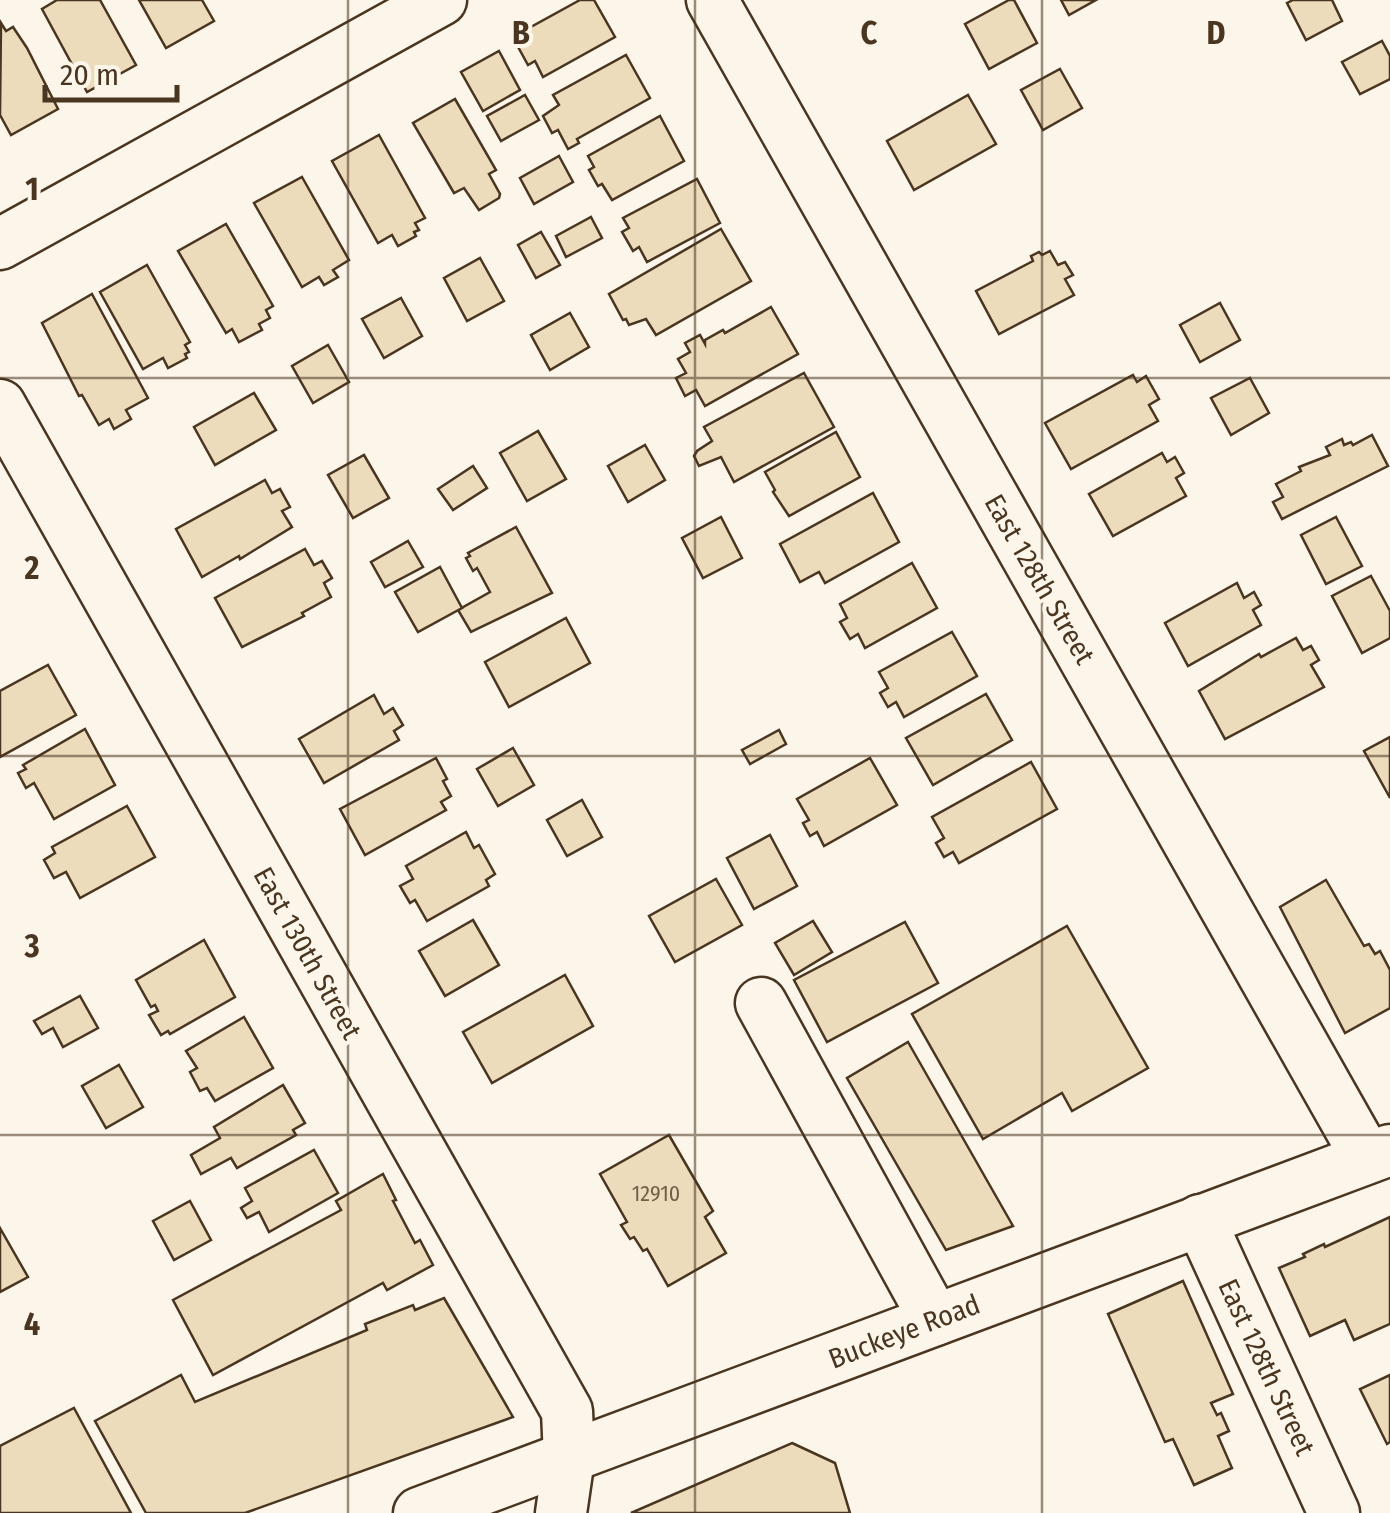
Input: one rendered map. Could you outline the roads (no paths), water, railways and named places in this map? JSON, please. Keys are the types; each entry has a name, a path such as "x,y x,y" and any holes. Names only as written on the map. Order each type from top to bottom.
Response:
{"street":[{"path":"0,244 441,0"},
{"name":"East 128th Street","path":"712,0 1379,1154"},
{"name":"East 130th Street","path":"0,405 567,1411 569,1458 561,1513"},
{"path":"762,1003 935,1320"},
{"name":"Buckeye Road","path":"419,1513 1379,1154"},
{"name":"East 128th Street","path":"1200,1220 1334,1513"}]}
